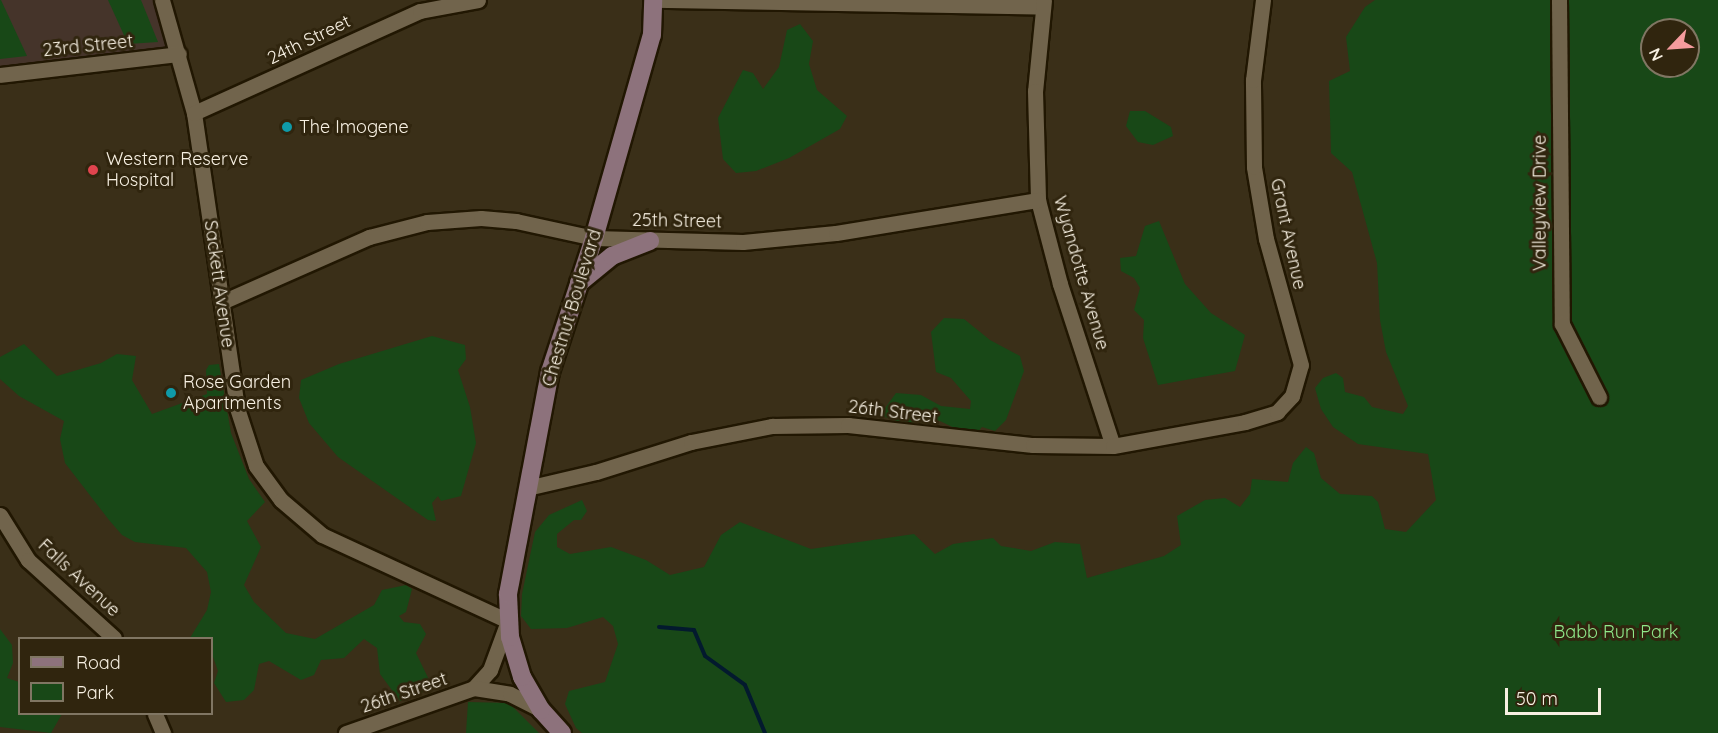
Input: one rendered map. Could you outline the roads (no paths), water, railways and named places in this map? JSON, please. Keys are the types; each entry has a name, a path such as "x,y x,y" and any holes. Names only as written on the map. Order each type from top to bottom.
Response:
{"street":[{"name":"Sackett Avenue","path":"162,0 194,113 244,438 256,466 280,499 322,535 508,621"},
{"name":"24th Street","path":"194,113 420,11 478,0"},
{"name":"Chestnut Boulevard","path":"508,621 513,556 550,372 577,284 594,238 652,35 653,0"},
{"path":"661,0 1043,4"},
{"name":"Grant Avenue","path":"1260,418 1277,412 1292,396 1301,365 1266,239 1254,167 1253,80 1263,0"},
{"name":"Valleyview Drive","path":"1559,0 1562,324 1599,397"},
{"name":"Wyandotte Avenue","path":"1043,4 1034,125 1038,200 1060,284 1113,446"},
{"name":"23rd Street","path":"0,75 179,54"},
{"name":"25th Street","path":"222,302 369,237 428,222 514,221 594,238 744,242 803,237 1038,200"},
{"path":"577,284 612,256 650,241"},
{"name":"26th Street","path":"527,488 596,472 691,442 772,426 848,425 1033,445 1113,446 1260,418"},
{"name":"Falls Avenue","path":"0,514 27,560 112,637"},
{"path":"508,621 518,666 541,710 562,733"},
{"name":"26th Street","path":"474,688 490,670 508,621"},
{"name":"26th Street","path":"346,733 474,688 510,694 541,710"},
{"path":"155,715 164,733"}],"waterway":[{"path":"659,627 694,630 705,656 745,685 765,733"}],"place":[{"name":"The Imogene","path":"287,127"},
{"name":"Western Reserve Hospital","path":"93,170"},
{"name":"Rose Garden Apartments","path":"171,393"}],"park label":[{"name":"Babb Run Park","path":"1616,632"}]}
